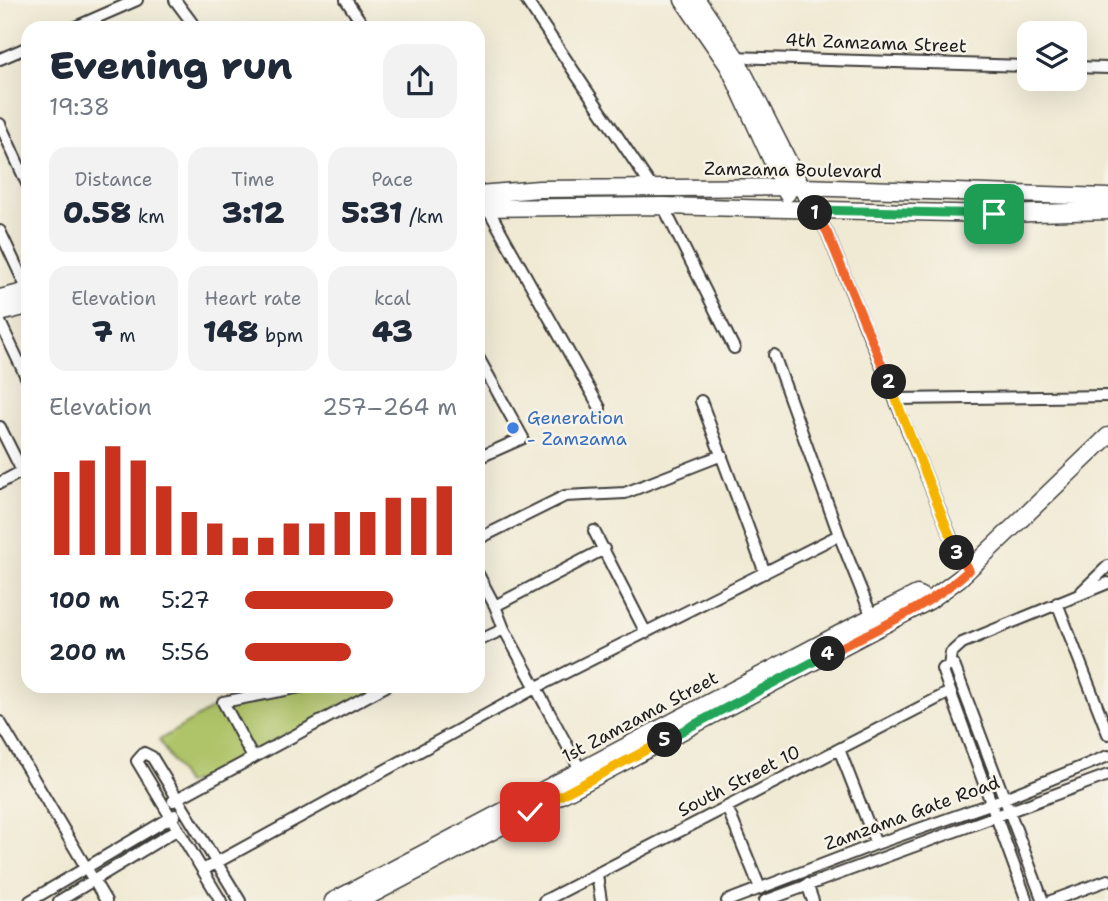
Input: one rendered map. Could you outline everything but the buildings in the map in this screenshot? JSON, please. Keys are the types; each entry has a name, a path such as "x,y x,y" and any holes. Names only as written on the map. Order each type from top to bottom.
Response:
{"main road":[{"path":"683,0 729,57 740,89 794,209"},
{"path":"697,0 813,210"},
{"name":"Zamzama Boulevard","path":"485,198 539,189 783,187 1108,197"},
{"path":"485,199 994,214 1108,211"},
{"path":"0,298 21,293"},
{"path":"0,313 21,308"},
{"name":"1st Zamzama Street","path":"360,901 527,806 874,623 918,594 929,601 969,570 1108,436"},
{"name":"1st Zamzama Street","path":"527,806 581,771 655,739"},
{"name":"1st Zamzama Street","path":"333,901 382,889"}],"street":[{"path":"89,21 137,0"},
{"path":"175,0 191,21"},
{"path":"345,0 360,21"},
{"path":"526,0 653,189"},
{"path":"0,59 21,53"},
{"name":"4th Zamzama Street","path":"729,57 1017,66"},
{"path":"1087,67 1108,68"},
{"path":"0,124 21,170"},
{"path":"663,206 734,348"},
{"path":"485,208 600,408"},
{"path":"813,210 827,232 959,557 969,570"},
{"path":"0,231 21,276"},
{"path":"0,322 21,366"},
{"path":"774,355 874,623"},
{"path":"485,370 523,438 485,455"},
{"path":"896,399 1108,396"},
{"path":"701,401 765,573"},
{"path":"0,427 21,463"},
{"path":"485,536 565,496 625,493 722,456"},
{"path":"0,483 21,472"},
{"path":"594,531 646,633"},
{"path":"203,870 535,688 839,535"},
{"path":"495,606 604,549"},
{"path":"1079,594 1108,566"},
{"path":"948,666 951,653 962,643 1108,583"},
{"path":"485,587 504,629 581,771"},
{"path":"1057,603 1108,734"},
{"path":"485,637 504,629"},
{"path":"1027,901 942,669 948,666 954,665 1043,901"},
{"name":"South Street 10","path":"544,901 950,692"},
{"path":"253,758 223,702 270,693"},
{"path":"165,806 373,693"},
{"path":"0,722 106,901"},
{"path":"839,749 876,844"},
{"path":"221,901 137,761 144,753 152,757 240,901"},
{"name":"Zamzama Gate Road","path":"727,901 990,804 1108,756"},
{"name":"Zamzama Gate Road","path":"765,901 1108,775"},
{"path":"727,807 760,888"},
{"path":"30,901 184,809"},
{"path":"59,901 178,829"},
{"path":"907,833 911,847"},
{"path":"597,875 601,901"},
{"path":"1051,901 1108,880"},
{"path":"807,884 813,901"}],"green space":[{"path":"270,693 373,693 253,758 186,784 159,740 223,702"}],"place":[{"name":"Generation - Zamzama","path":"513,428"}],"route":[{"path":"530,812 929,601 969,570 959,557 827,232 813,210 994,214"}]}
